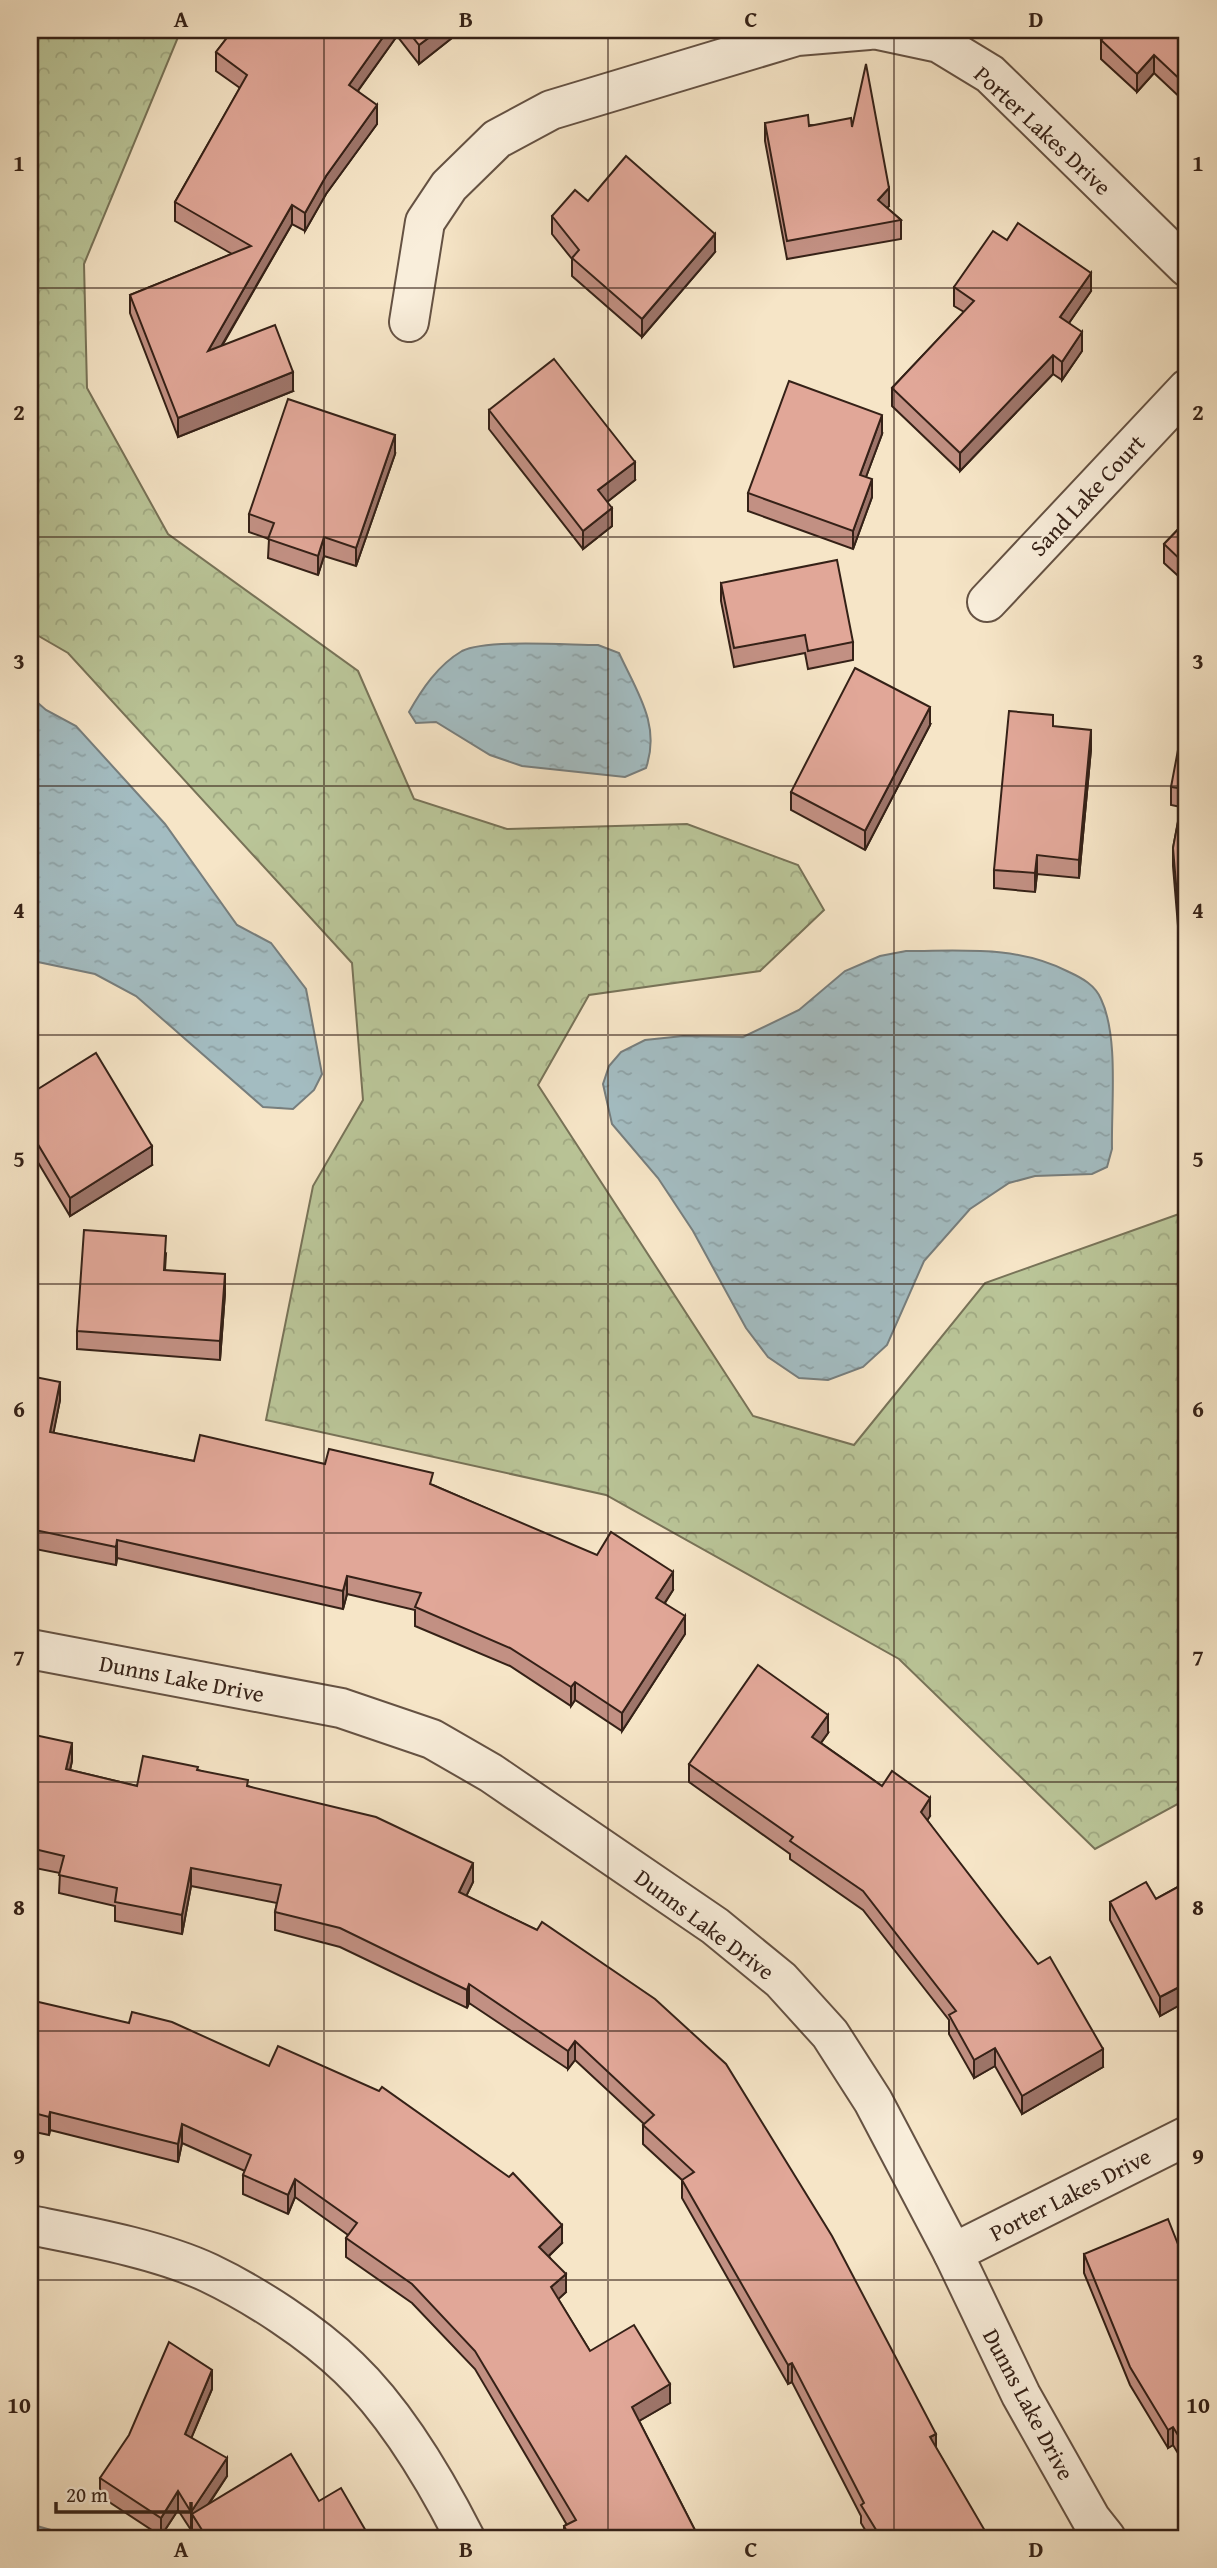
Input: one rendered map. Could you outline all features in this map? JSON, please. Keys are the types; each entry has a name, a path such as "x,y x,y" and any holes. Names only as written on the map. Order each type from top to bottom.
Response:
{"street":[{"path":"409,322 425,222 449,186 497,139 551,110 797,36 869,30"},
{"name":"Porter Lakes Drive","path":"878,30 939,44 990,74 1187,267"},
{"name":"Sand Lake Court","path":"988,602 1187,389"},
{"name":"Dunns Lake Drive","path":"30,1649 341,1709 432,1739 491,1773 715,1926 782,1980 830,2034 873,2101 953,2253 1021,2395 1091,2519 1106,2538"},
{"name":"Porter Lakes Drive","path":"953,2253 1187,2136"},
{"path":"30,2225 111,2241 208,2272 278,2314 349,2368 401,2431 448,2504 465,2538"}],"green space":[{"path":"30,30 181,30 84,264 87,388 168,534 358,671 414,799 507,829 687,824 798,865 824,910 760,971 589,995 538,1085 753,1416 854,1445 985,1283 1179,1214 1187,1225 1187,1799 1095,1849 899,1659 606,1495 266,1420 313,1186 363,1100 352,963 68,653 30,631"}],"water":[{"path":"507,644 598,645 619,653 649,723 650,752 646,768 625,777 522,766 490,755 436,722 416,723 409,712 431,678 445,663 473,647"},
{"path":"30,696 46,710 76,726 165,824 237,925 271,943 306,989 322,1074 314,1090 293,1109 263,1107 136,996 95,974 38,962 30,956"},
{"path":"906,951 1009,953 1049,963 1092,986 1101,999 1110,1032 1113,1072 1112,1149 1107,1167 1092,1174 1035,1176 1009,1183 970,1209 924,1261 887,1345 863,1367 828,1380 799,1378 768,1357 746,1328 693,1231 658,1178 612,1124 603,1084 609,1066 621,1052 645,1040 683,1036 743,1037 799,1010 845,971 880,956"},
{"path":"30,2524 79,2538 30,2538"}],"building":[{"path":"233,30 388,30 349,85 377,105 326,176 305,213 292,205 208,351 275,325 293,372 178,418 130,295 251,246 175,202 247,75 216,52"},
{"path":"407,30 439,30 419,45"},
{"path":"1111,30 1187,30 1187,86 1154,55 1137,74 1101,40"},
{"path":"866,64 889,188 878,200 901,220 787,241 765,123 808,115 809,126 851,118 852,127"},
{"path":"626,156 715,234 642,319 572,258 579,250 552,216 575,190 588,201"},
{"path":"1018,223 1091,273 1060,317 1082,332 1062,362 1053,355 960,453 892,388 974,301 954,287 993,231 1007,240"},
{"path":"554,359 635,462 598,490 612,508 583,531 489,410"},
{"path":"789,381 882,415 860,475 872,479 853,531 748,493"},
{"path":"288,399 395,435 356,548 324,537 318,556 268,539 274,523 249,514"},
{"path":"1187,520 1187,566 1164,544"},
{"path":"837,560 853,642 808,651 805,635 734,648 721,583"},
{"path":"855,668 930,707 865,831 791,792"},
{"path":"1009,711 1053,715 1053,726 1091,730 1079,860 1037,855 1035,873 994,870"},
{"path":"1178,750 1187,752 1187,1015 1173,848 1184,789 1171,787"},
{"path":"96,1053 152,1146 70,1198 30,1131 30,1094"},
{"path":"84,1230 166,1236 164,1270 225,1274 220,1341 77,1331"},
{"path":"30,1376 60,1382 50,1432 194,1461 200,1435 325,1464 329,1449 433,1473 430,1484 597,1555 611,1532 673,1572 656,1598 685,1616 622,1713 575,1682 571,1687 510,1648 415,1607 421,1593 347,1576 343,1591 117,1540 116,1547 30,1529"},
{"path":"758,1665 828,1715 812,1737 882,1786 892,1771 930,1798 921,1812 1038,1964 1050,1957 1103,2049 1022,2096 995,2048 974,2060 949,2015 956,2011 863,1891 790,1841 793,1837 689,1764"},
{"path":"30,1734 72,1743 66,1769 137,1786 143,1756 248,1780 247,1786 376,1817 473,1863 459,1892 537,1930 542,1922 655,1999 726,2064 832,2236 936,2434 930,2437 988,2536 881,2538 861,2505 864,2503 792,2363 788,2365 682,2180 694,2172 643,2125 654,2115 575,2041 568,2051 469,1984 467,1990 340,1928 275,1912 281,1885 191,1868 182,1915 115,1902 117,1888 59,1875 64,1856 30,1848"},
{"path":"1146,1882 1156,1899 1187,1882 1187,1983 1160,1997 1110,1902"},
{"path":"30,2000 129,2023 132,2012 172,2022 269,2066 278,2046 379,2091 382,2087 509,2177 513,2173 562,2225 539,2247 566,2274 551,2287 590,2351 634,2325 670,2384 632,2407 699,2538 570,2538 564,2526 576,2520 475,2351 412,2284 346,2238 357,2223 295,2179 288,2195 243,2175 251,2155 182,2124 178,2144 50,2112 49,2117 30,2112"},
{"path":"1168,2219 1187,2267 1187,2450 1173,2427 1168,2430 1130,2367 1084,2254"},
{"path":"169,2342 212,2370 185,2434 227,2458 191,2512 178,2491 161,2518 100,2478 129,2435"},
{"path":"291,2454 319,2501 341,2488 370,2538 207,2538 192,2514"}]}
